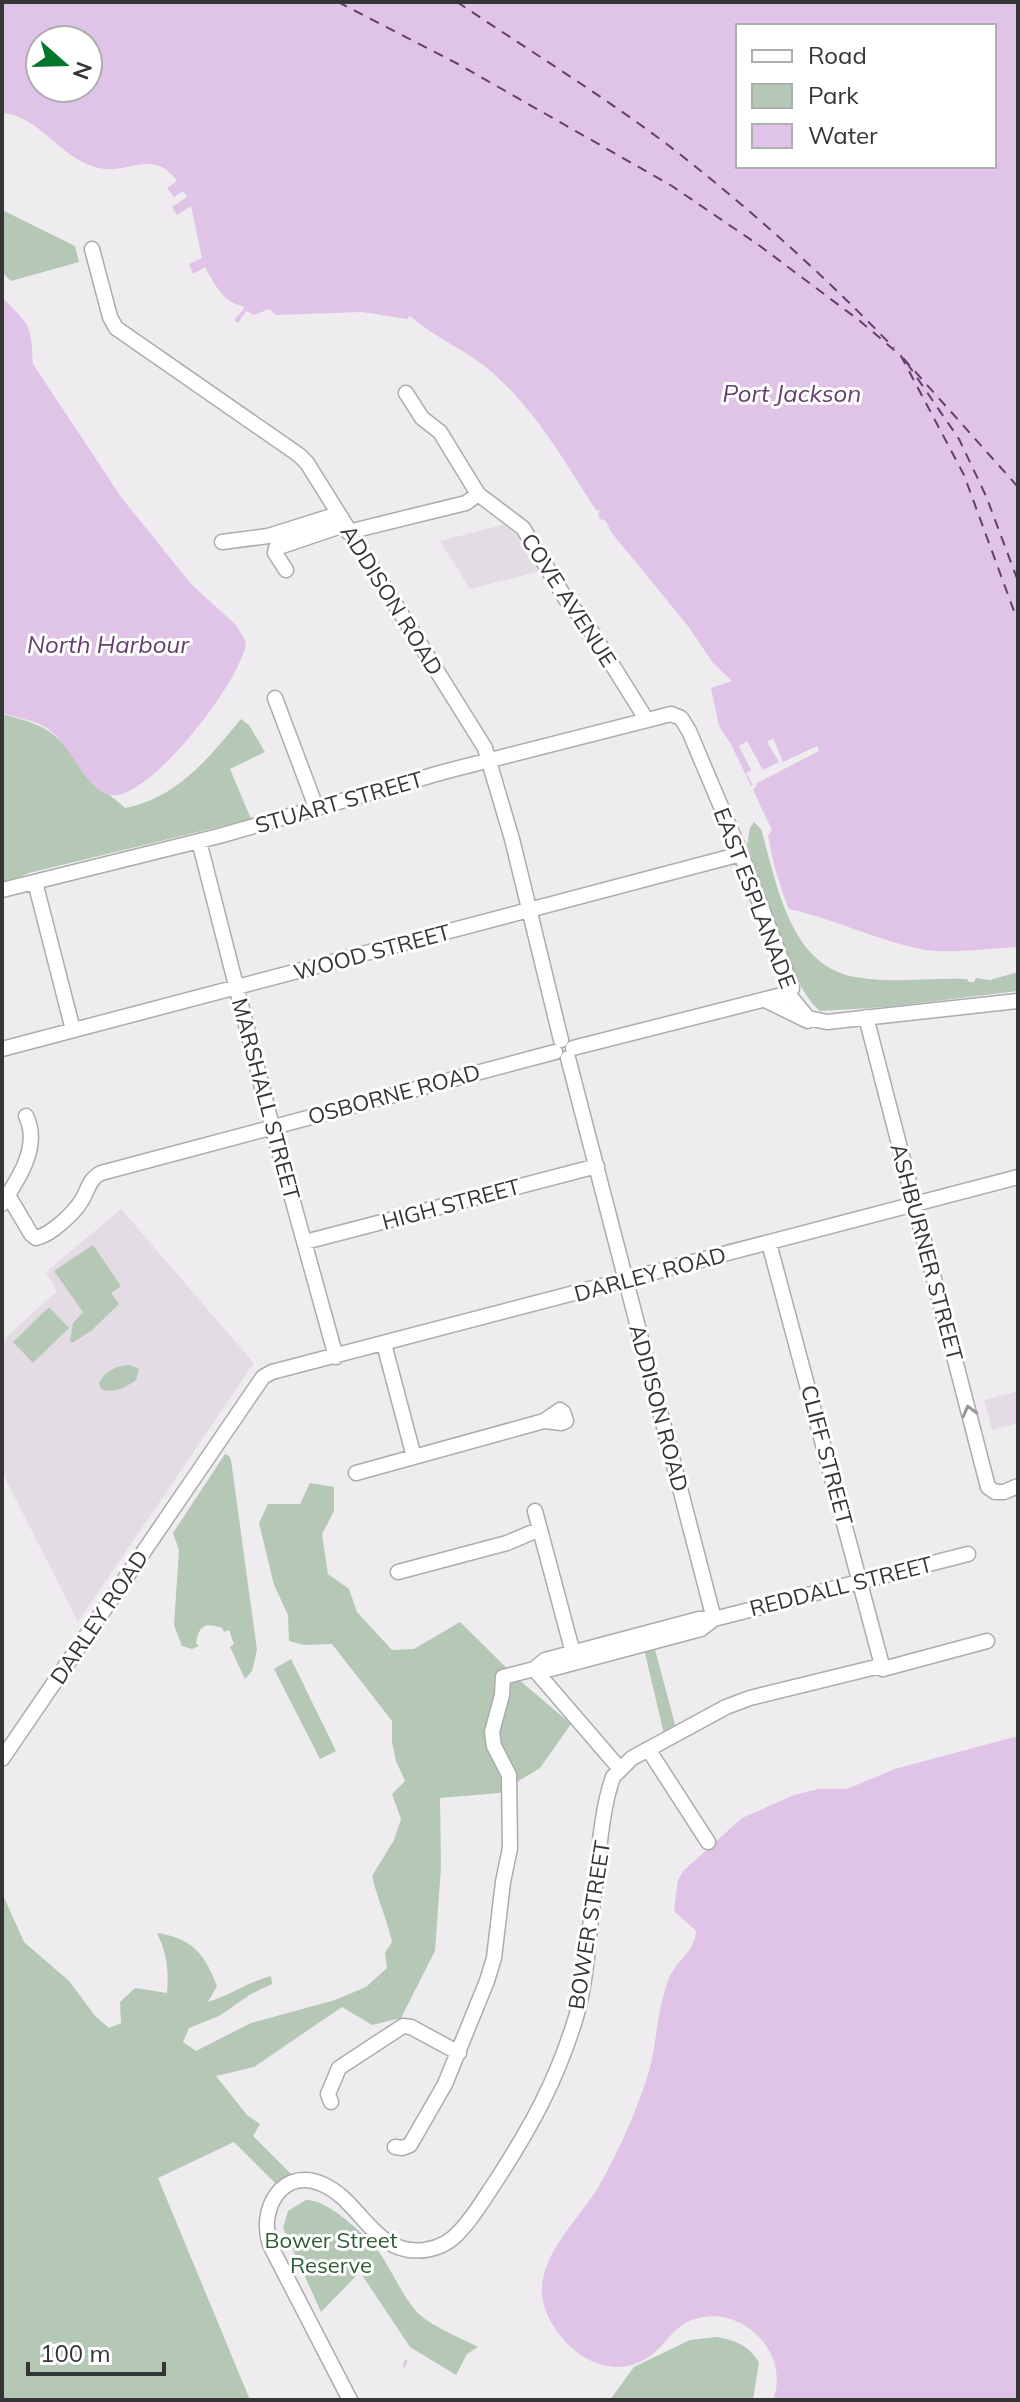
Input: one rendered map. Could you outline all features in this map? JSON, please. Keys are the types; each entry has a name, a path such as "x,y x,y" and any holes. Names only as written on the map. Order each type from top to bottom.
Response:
{"street":[{"name":"ADDISON ROAD","path":"92,249 110,317 116,328 299,455 485,748 714,1619"},
{"path":"222,542 466,503 478,494 440,432 422,418 406,393"},
{"name":"COVE AVENUE","path":"478,494 523,528 567,601 588,626 646,719"},
{"path":"286,570 275,553 276,548 343,524"},
{"path":"275,698 316,807"},
{"name":"STUART STREET","path":"2,890 199,841 646,719 677,715"},
{"name":"EAST ESPLANADE","path":"677,715 689,731 741,854 792,988 789,995 803,1013 816,1021"},
{"name":"MARSHALL STREET","path":"199,841 272,1126 336,1357"},
{"name":"WOOD STREET","path":"2,1049 741,854"},
{"path":"35,882 73,1030"},
{"name":"OSBORNE ROAD","path":"5,1200 31,1234 36,1238 45,1236 81,1202 95,1176 272,1126 789,995"},
{"path":"765,1000 798,1018 816,1021 954,1010 1018,1001"},
{"name":"ASHBURNER STREET","path":"866,1017 988,1487 995,1492 1004,1492 1018,1486"},
{"path":"5,1200 26,1165 30,1123 26,1116"},
{"name":"HIGH STREET","path":"305,1242 597,1166"},
{"name":"DARLEY ROAD","path":"2,1759 251,1396 281,1371 1018,1177"},
{"name":"CLIFF STREET","path":"769,1243 883,1669"},
{"path":"384,1344 414,1457"},
{"path":"356,1473 544,1421"},
{"path":"535,1511 573,1653"},
{"path":"398,1572 507,1543 540,1529"},
{"name":"REDDALL STREET","path":"459,2053 494,1958 510,1848 509,1775 494,1746 492,1732 502,1695 503,1677 534,1669 545,1660 699,1619 714,1619 968,1554"},
{"name":"REDDALL STREET","path":"534,1669 544,1671 701,1629 714,1619"},
{"path":"534,1669 620,1769 650,1752 751,1708 987,1641"},
{"path":"650,1752 708,1842"},
{"name":"BOWER STREET","path":"350,2400 270,2245 266,2232 267,2209 282,2189 296,2182 318,2182 332,2189 379,2238 403,2250 418,2251 446,2244 469,2222 532,2124 576,2017 610,1786 620,1769"},
{"path":"331,2102 328,2094 339,2068 403,2026 411,2027 459,2053 417,2136 410,2145 395,2147"}],"shaded area":[{"path":"506,524 517,536 538,572 470,589 440,541"},
{"path":"121,1209 254,1363 78,1622 2,1472 2,1341 57,1291 46,1272"},
{"path":"1018,1391 1018,1423 992,1430 984,1400"}],"green space":[{"path":"2,210 75,246 79,262 11,281 2,272"},
{"path":"2,714 31,722 53,734 71,752 90,781 125,808 144,803 176,786 204,762 241,719 249,725 265,752 230,769 251,819 29,873 2,884"},
{"path":"754,822 761,829 789,919 800,939 815,956 833,969 869,979 967,979 969,982 974,982 976,978 990,980 1018,972 1018,991 887,1007 820,1011 808,998 787,957 747,845"},
{"path":"93,1245 121,1286 111,1293 119,1304 91,1331 72,1343 73,1323 83,1312 54,1271"},
{"path":"49,1307 69,1328 33,1363 13,1342"},
{"path":"130,1365 139,1369 136,1380 119,1389 101,1389 99,1383 108,1372"},
{"path":"225,1454 231,1460 257,1650 252,1671 245,1679 230,1647 234,1644 229,1630 224,1632 216,1626 204,1626 197,1637 199,1646 192,1649 182,1646 174,1625 179,1550 173,1533"},
{"path":"310,1483 334,1487 334,1511 322,1534 328,1574 349,1589 357,1612 392,1650 414,1649 460,1622 518,1679 571,1724 540,1768 499,1793 440,1798 441,1867 435,1951 401,2018 372,2025 342,2007 254,2067 216,2076 247,2115 260,2124 253,2136 292,2175 276,2184 234,2142 158,2178 250,2400 2,2400 2,1893 24,1942 69,1981 96,2017 109,2028 121,2023 120,2002 135,1988 167,1993 166,1962 157,1933 179,1939 202,1956 217,1986 208,2002 271,1976 272,1984 219,2016 189,2028 183,2042 196,2051 251,2023 335,2000 366,1987 387,1968 385,1953 392,1942 372,1876 394,1840 401,1819 392,1794 405,1781 396,1761 392,1721 332,1644 304,1645 289,1641 288,1615 274,1585 259,1523 268,1504 300,1504"},
{"path":"654,1646 676,1728 664,1734 644,1649"},
{"path":"291,1659 336,1751 320,1759 274,1669"},
{"name":"Bower Street Reserve","path":"306,2200 325,2205 365,2237 379,2252 419,2314 439,2328 478,2347 467,2354 456,2375 410,2347 360,2272 321,2312 283,2228 288,2211"},
{"path":"716,2337 740,2344 759,2362 753,2400 610,2400 634,2367 690,2340"}],"water":[{"name":"Port Jackson","path":"2,2 1018,2 1018,947 925,950 789,909 770,846 768,836 772,830 731,744 719,726 711,688 732,681 713,663 688,626 611,532 606,521 600,519 600,511 596,510 547,434 504,383 478,361 410,316 407,319 362,312 276,315 269,309 254,315 246,311 238,323 234,320 244,309 243,306 225,297 205,267 193,274 189,264 202,258 191,206 177,215 172,207 187,197 183,191 174,197 167,188 177,181 170,173 162,167 147,164 97,168 82,162 31,123 2,113"},
{"name":"North Harbour","path":"2,297 28,326 33,364 121,497 191,584 236,625 246,642 229,682 192,735 147,779 126,792 109,795 101,791 48,729 2,713"},
{"path":"1018,1736 1018,2400 773,2400 777,2382 775,2365 768,2349 745,2325 712,2316 682,2325 654,2353 623,2367 607,2366 578,2353 555,2329 547,2314 542,2296 543,2279 556,2246 599,2186 631,2122 646,2081 668,1981 695,1939 696,1931 674,1911 678,1880 683,1871 742,1818 794,1795 818,1789 847,1789 895,1769"}],"pier":[{"path":"773,738 783,762 817,746 819,751 757,783 748,792 747,789 753,785 746,773 751,770 739,746 747,741 763,770 779,762 767,742"}],"waterway":[{"path":"404,2366 406,2361"}],"ferry route":[{"path":"338,2 458,64 672,186 760,246 901,356 964,475 1018,622"},
{"path":"457,2 616,108 698,168 812,268 894,348"},
{"path":"903,358 1018,487"},
{"path":"907,363 959,439 986,496 1018,581"}]}
